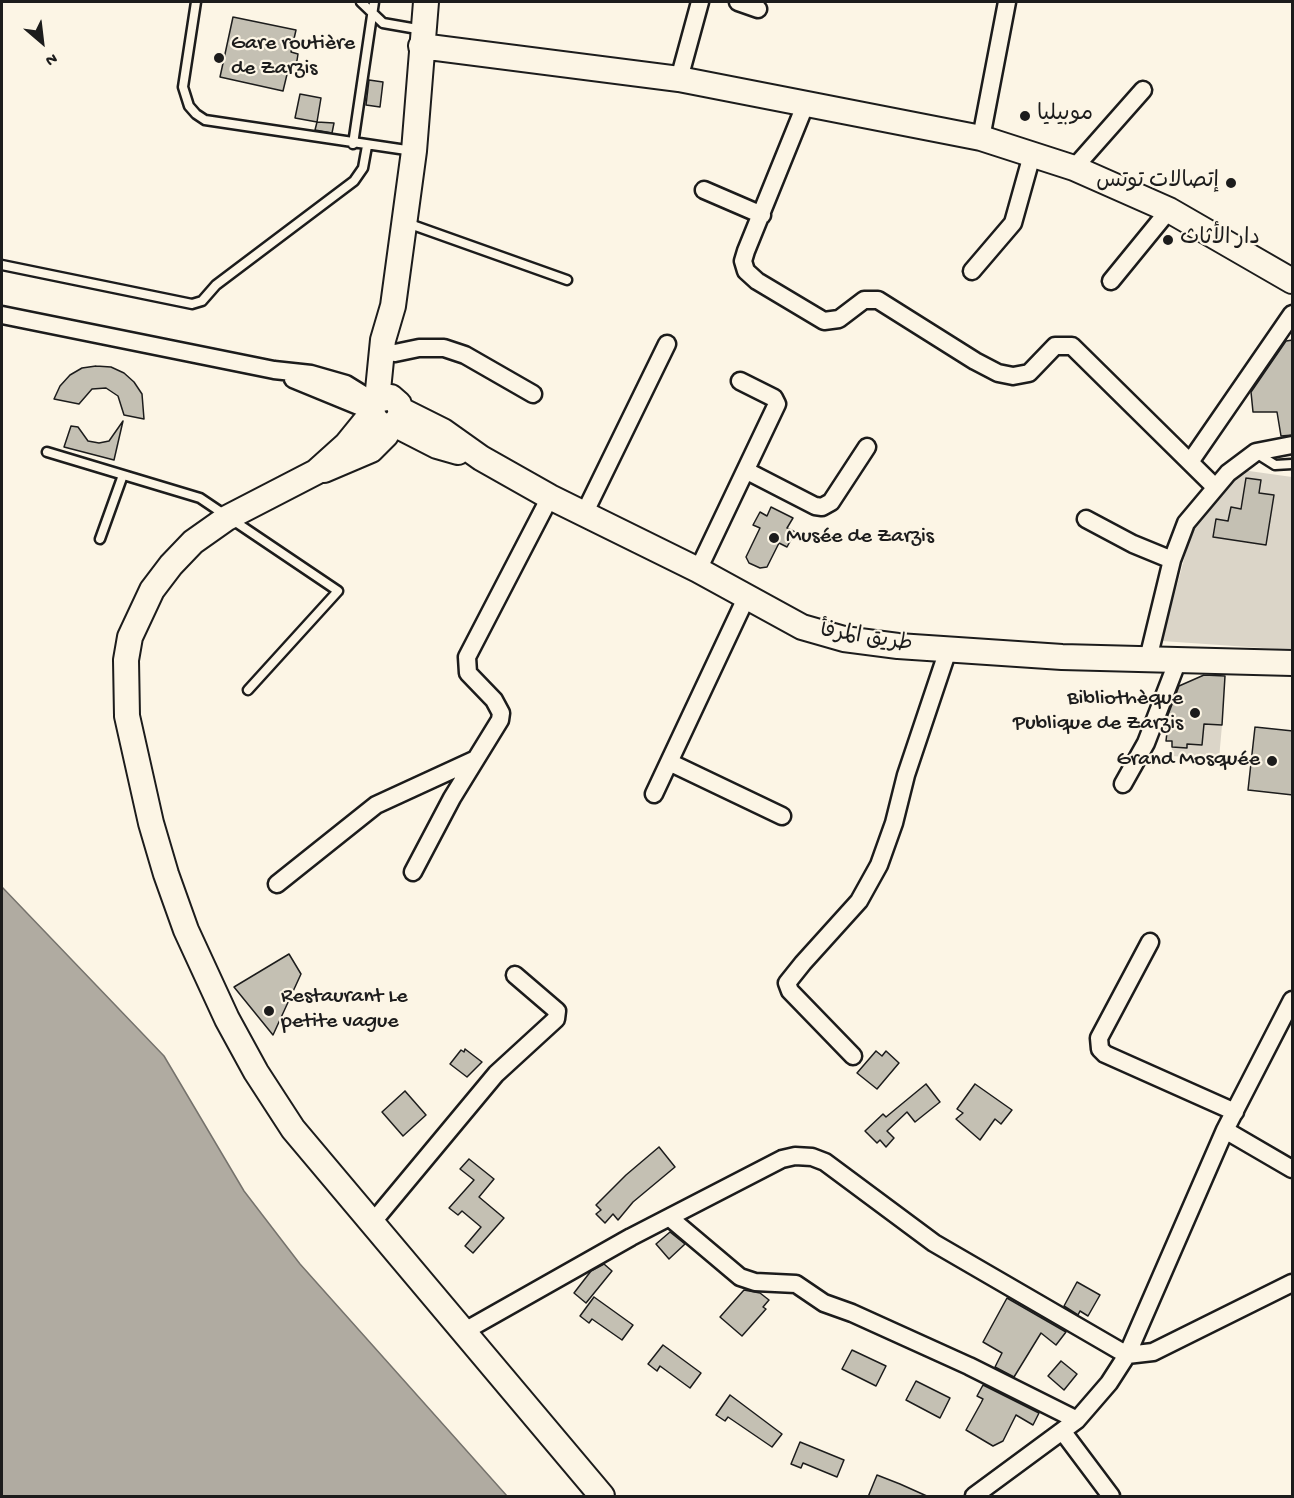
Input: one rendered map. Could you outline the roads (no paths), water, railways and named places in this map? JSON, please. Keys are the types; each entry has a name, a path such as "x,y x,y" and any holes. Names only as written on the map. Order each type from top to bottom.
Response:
{"street":[{"path":"316,472 384,411 384,340 393,306 414,151 426,2"},
{"path":"679,79 700,2"},
{"path":"738,2 758,9"},
{"path":"981,138 1007,2"},
{"path":"422,38 679,79 981,138 1074,168 1169,210 1293,281"},
{"path":"1074,168 1143,90"},
{"path":"806,103 746,251 744,266 757,281 814,315 831,322 847,315 864,300 878,300 998,373 1013,376 1029,373 1055,346 1072,346 1215,487"},
{"path":"972,270 1013,223 1032,155"},
{"path":"704,190 762,215"},
{"path":"1111,281 1169,210"},
{"path":"362,455 379,443 395,353 393,306"},
{"path":"1190,462 1293,314"},
{"path":"2,315 338,381 437,446"},
{"path":"584,514 667,344"},
{"path":"395,353 419,348 444,348 465,355 533,394"},
{"path":"698,570 777,404 774,398 740,381"},
{"path":"384,411 443,431 481,458"},
{"path":"481,458 437,446 399,445 362,455 316,472 227,518 194,542 171,565 152,590 130,637 126,660 127,716 151,823 186,930 227,1019 256,1072 293,1129 602,1497"},
{"path":"1148,659 1172,560 1186,523 1228,473 1256,452 1293,445"},
{"path":"747,471 814,506 822,507 831,502 867,447"},
{"name":"طريق المرفأ","path":"481,458 550,497 698,570 802,627 844,639 948,650 1293,663"},
{"path":"413,872 500,720 501,713 494,700 468,674 467,657 550,497"},
{"path":"1086,519 1133,544 1172,560"},
{"path":"654,794 747,596"},
{"path":"853,1056 790,991 787,983 859,901 879,865 948,650"},
{"path":"1123,784 1146,743 1178,660"},
{"path":"277,884 376,805 476,759"},
{"path":"669,762 782,816"},
{"path":"1150,942 1100,1038 1100,1049 1105,1054 1234,1112"},
{"path":"372,1223 496,1074 556,1019 557,1011 515,975"},
{"path":"974,1497 1063,1432 1090,1408 1127,1355 1225,1130 1293,1000"},
{"path":"1225,1130 1293,1169"},
{"path":"463,1332 495,1312 782,1159 812,1157 825,1162 934,1243 1127,1355 1145,1354 1168,1346 1293,1283"},
{"path":"670,1218 740,1277 755,1282 796,1284 824,1303 852,1313 969,1366 1077,1420"},
{"path":"1063,1432 1111,1497"}],"lane":[{"path":"196,2 183,87 189,106 196,114 205,120 353,144 414,151"},
{"path":"361,2 372,16 422,38"},
{"path":"353,144 375,2"},
{"path":"2,265 192,304 202,301 216,285 354,181 363,168 367,146"},
{"path":"404,222 567,280"},
{"path":"46,452 200,498 338,591 248,690"},
{"path":"1256,452 1275,465 1293,464"},
{"path":"100,539 123,475"}],"place":[{"name":"Gare routière de Zarzis","path":"219,58"},
{"name":"موبيليا","path":"1025,116"},
{"name":"إتصالات توتس","path":"1231,183"},
{"name":"دار الأثاث","path":"1168,240"},
{"name":"Musée de Zarzis","path":"774,538"},
{"name":"Bibliothèque Publique de Zarzis","path":"1195,713"},
{"name":"Grand Mosquée","path":"1272,761"},
{"name":"Restaurant Le petite vague","path":"269,1011"}]}
